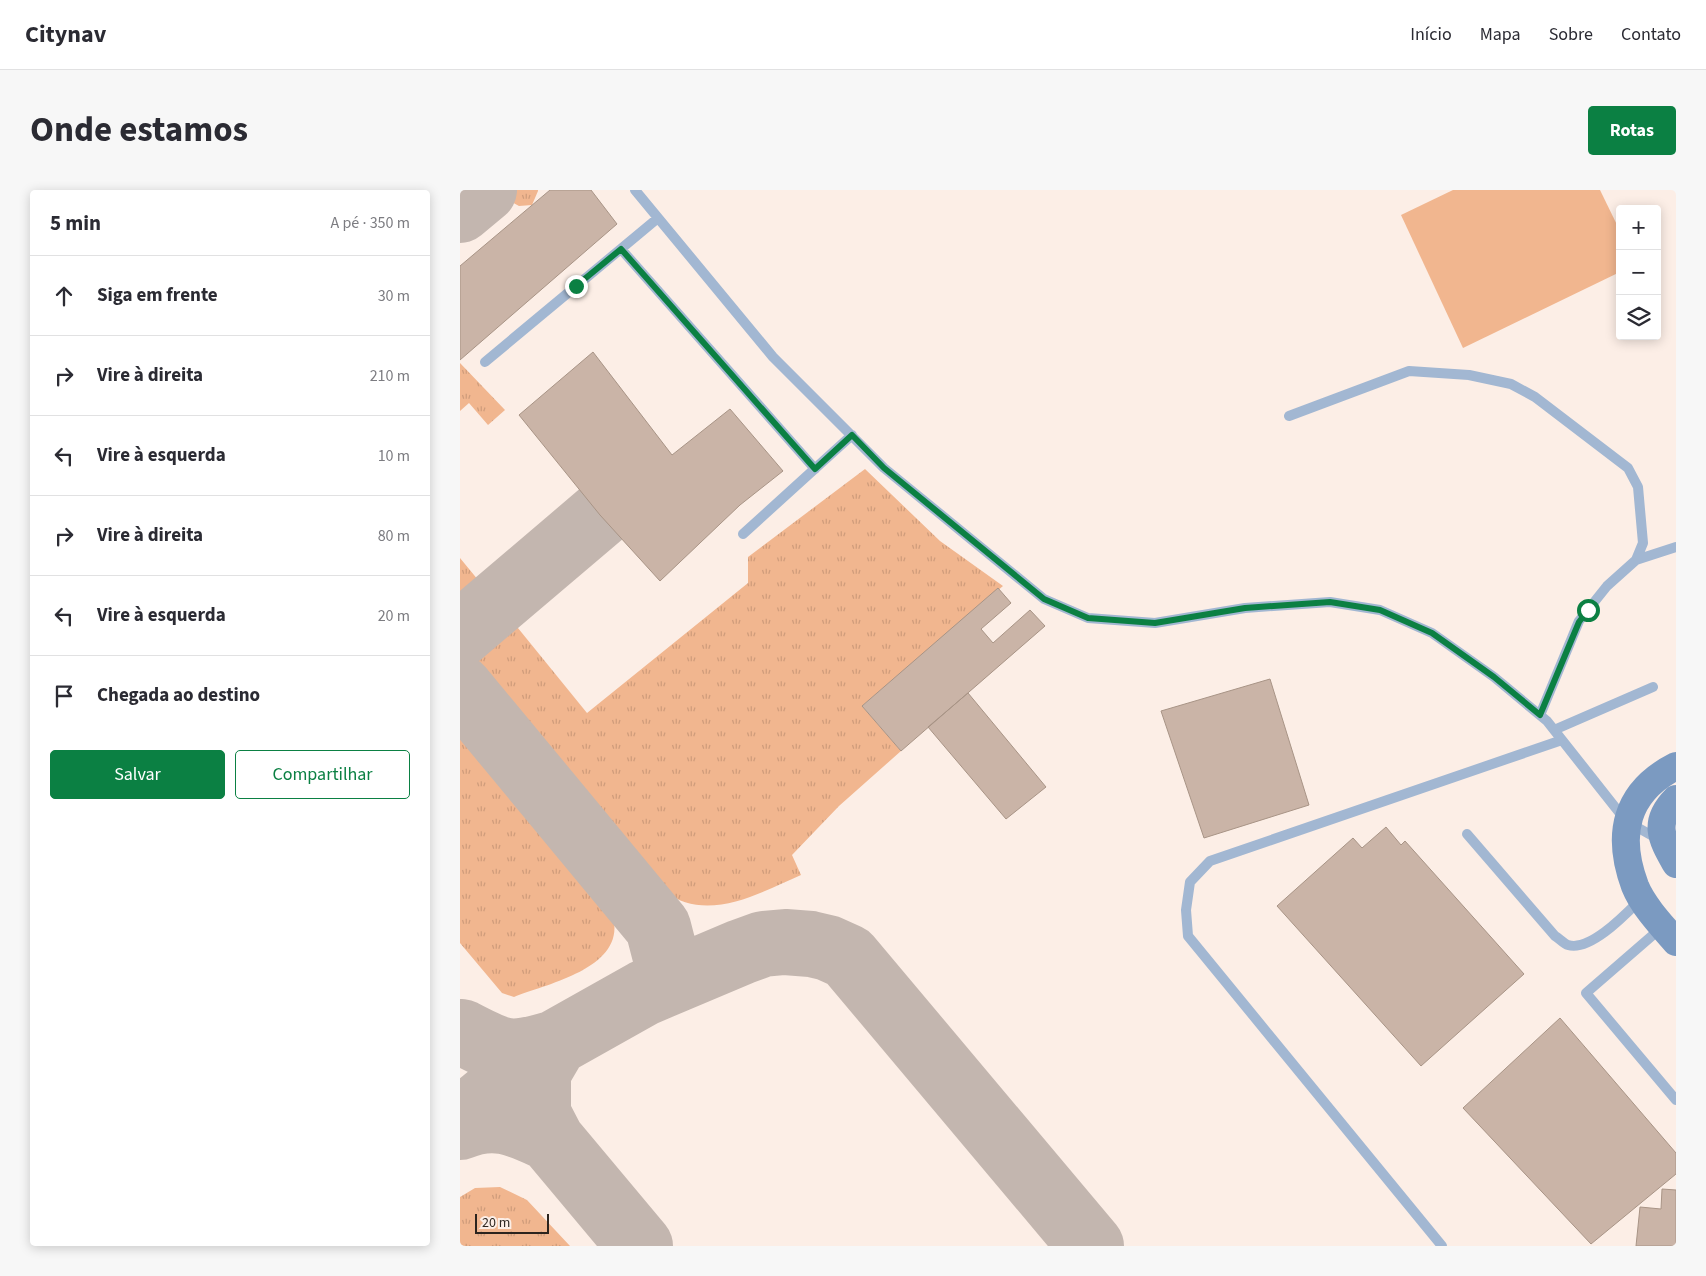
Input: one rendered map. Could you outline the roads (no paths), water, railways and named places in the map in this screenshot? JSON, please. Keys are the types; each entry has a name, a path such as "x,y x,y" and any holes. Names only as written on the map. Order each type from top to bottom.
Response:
{"main road":[{"path":"1669,934 1636,887 1626,850 1626,821 1636,798 1659,775 1676,766"},
{"path":"1670,853 1661,830 1662,818 1676,799"}],"lane":[{"path":"635,190 773,357 884,468 1044,599 1088,618 1155,623 1245,608 1330,602 1380,610 1432,633 1494,677 1540,715 1626,821 1670,853"},
{"path":"485,362 658,218"},
{"path":"621,249 815,469"},
{"path":"1289,416 1409,371 1469,375 1511,384 1535,397 1628,468 1638,487 1642,543 1636,560"},
{"path":"743,534 852,435"},
{"path":"1540,715 1579,622 1607,586 1636,560 1676,547"},
{"path":"1554,730 1653,687"},
{"path":"1442,1246 1188,936 1186,910 1190,882 1210,861 1562,740"},
{"path":"1467,834 1555,936 1568,945 1583,944 1611,927 1643,898"},
{"path":"1669,934 1586,993 1676,1100"}]}
